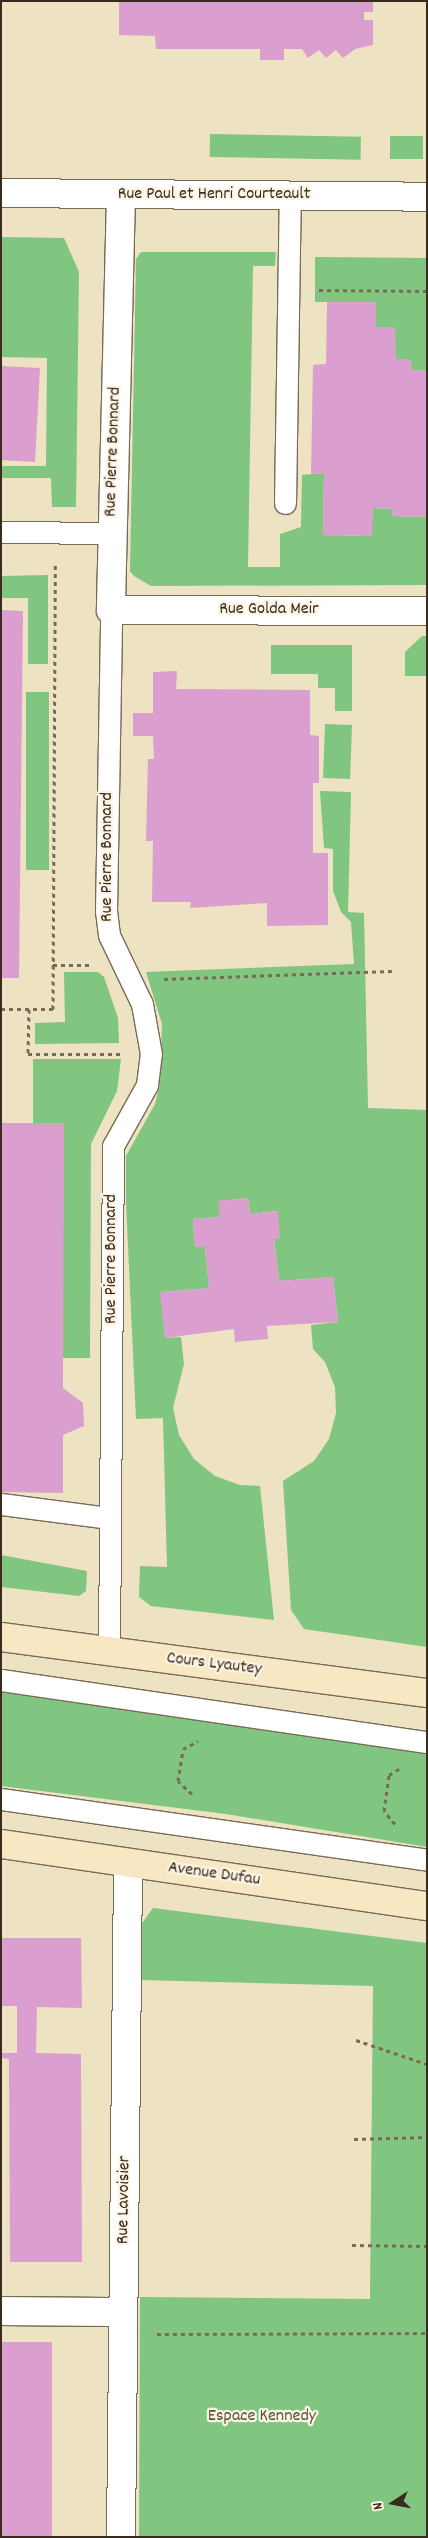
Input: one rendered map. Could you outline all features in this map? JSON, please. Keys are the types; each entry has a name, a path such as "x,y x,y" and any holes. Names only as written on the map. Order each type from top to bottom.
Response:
{"main road":[{"name":"Cours Lyautey","path":"1,1637 427,1693"},
{"name":"Avenue Dufau","path":"1,1844 427,1906"}],"street":[{"name":"Rue Paul et Henri Courteault","path":"1,193 427,197"},
{"name":"Rue Pierre Bonnard","path":"111,610 111,533 120,195"},
{"name":"Rue Golda Meir","path":"111,610 427,611"},
{"name":"Rue Lavoisier","path":"121,2537 128,1863"},
{"path":"1,2310 123,2323"}],"lane":[{"path":"285,504 290,195"},
{"path":"1,532 111,533"},
{"name":"Rue Pierre Bonnard","path":"109,1652 113,1146 147,1085 151,1054 134,980 109,935 106,912 111,610"},
{"path":"1,1504 109,1518"},
{"path":"1,1680 427,1742"},
{"path":"1,1799 427,1860"}],"path":[{"path":"288,289 427,291"},
{"path":"1,1009 53,1009 55,532"},
{"path":"134,980 392,971"},
{"path":"29,1009 28,1054 151,1054"},
{"path":"198,1799 178,1781 183,1749 207,1736"},
{"path":"397,1827 384,1811 389,1775 405,1766"},
{"path":"356,2040 427,2064"},
{"path":"354,2139 427,2137"},
{"path":"352,2244 427,2246"},
{"path":"123,2323 427,2333"}],"green space":[{"path":"210,134 361,137 361,160 210,157"},
{"path":"390,136 423,136 423,159 390,159"},
{"path":"1,237 64,238 79,272 76,507 52,507 51,478 1,478 1,466 46,466 47,358 1,357"},
{"path":"141,252 276,252 275,266 253,266 248,567 280,567 280,534 301,527 302,475 324,473 323,535 371,536 373,508 392,509 392,516 426,517 427,585 151,586 134,576 130,571 136,259"},
{"path":"315,257 427,258 427,371 412,370 410,359 396,359 376,327 376,302 315,302"},
{"path":"48,575 48,664 28,664 28,598 1,598 1,576"},
{"path":"422,636 427,636 427,676 405,676 405,652"},
{"path":"271,645 352,645 352,711 335,711 335,688 318,688 318,674 271,674"},
{"path":"26,692 49,692 49,870 26,870"},
{"path":"325,724 352,725 350,779 323,778"},
{"path":"320,791 351,792 348,912 364,913 368,1108 427,1110 427,1647 304,1629 291,1610 283,1481 314,1461 329,1439 336,1413 335,1387 325,1362 313,1349 311,1325 338,1322 333,1277 279,1281 274,1239 279,1239 277,1211 250,1214 248,1198 219,1201 220,1217 193,1219 195,1247 205,1246 209,1288 161,1292 165,1338 181,1337 184,1364 173,1408 179,1435 194,1459 215,1476 240,1485 260,1486 274,1620 151,1606 139,1597 140,1566 167,1567 163,1418 136,1419 126,1203 126,1156 155,1104 160,1083 162,1024 146,972 354,964 351,922 341,912 333,891 333,849 324,848"},
{"path":"64,972 98,972 104,977 118,1018 119,1043 35,1044 35,1023 65,1022"},
{"path":"33,1059 121,1059 117,1091 91,1144 90,1358 63,1358 63,1123 33,1123"},
{"path":"1,1555 87,1571 86,1591 79,1596 1,1587"},
{"path":"1,1689 427,1746 427,1847 226,1814 1,1786"},
{"name":"Espace Kennedy","path":"153,1908 427,1943 427,2537 139,2537 140,2297 370,2299 373,1986 141,1980 142,1923"}],"building":[{"path":"119,1 373,1 373,12 364,12 364,20 373,20 373,45 355,49 343,58 336,50 326,58 319,50 308,58 302,49 284,49 284,60 260,60 260,49 156,49 155,36 119,35"},
{"path":"327,302 376,302 376,327 395,327 396,359 410,359 412,370 427,371 427,517 392,516 392,509 373,508 372,536 323,535 324,473 311,474 313,365 326,364"},
{"path":"1,366 40,368 35,462 1,460"},
{"path":"1,610 23,611 19,978 1,978"},
{"path":"177,671 176,689 310,690 310,735 319,736 319,783 313,783 313,853 328,853 328,925 267,926 267,903 190,908 191,902 152,902 153,841 146,841 148,759 154,759 153,736 133,736 133,713 153,713 153,672"},
{"path":"1,1123 64,1123 63,1388 83,1403 84,1426 63,1435 63,1493 1,1492"},
{"path":"248,1198 250,1214 278,1211 280,1239 274,1239 279,1281 333,1277 338,1322 267,1326 268,1339 235,1342 234,1329 165,1338 160,1292 209,1288 205,1246 195,1247 193,1219 220,1217 218,1201"},
{"path":"1,1938 81,1938 82,2008 37,2007 36,2053 81,2054 82,2262 10,2262 9,2059 2,2058 1,2053 17,2053 17,2006 1,2006"},
{"path":"1,2342 52,2342 52,2537 1,2537"}]}
